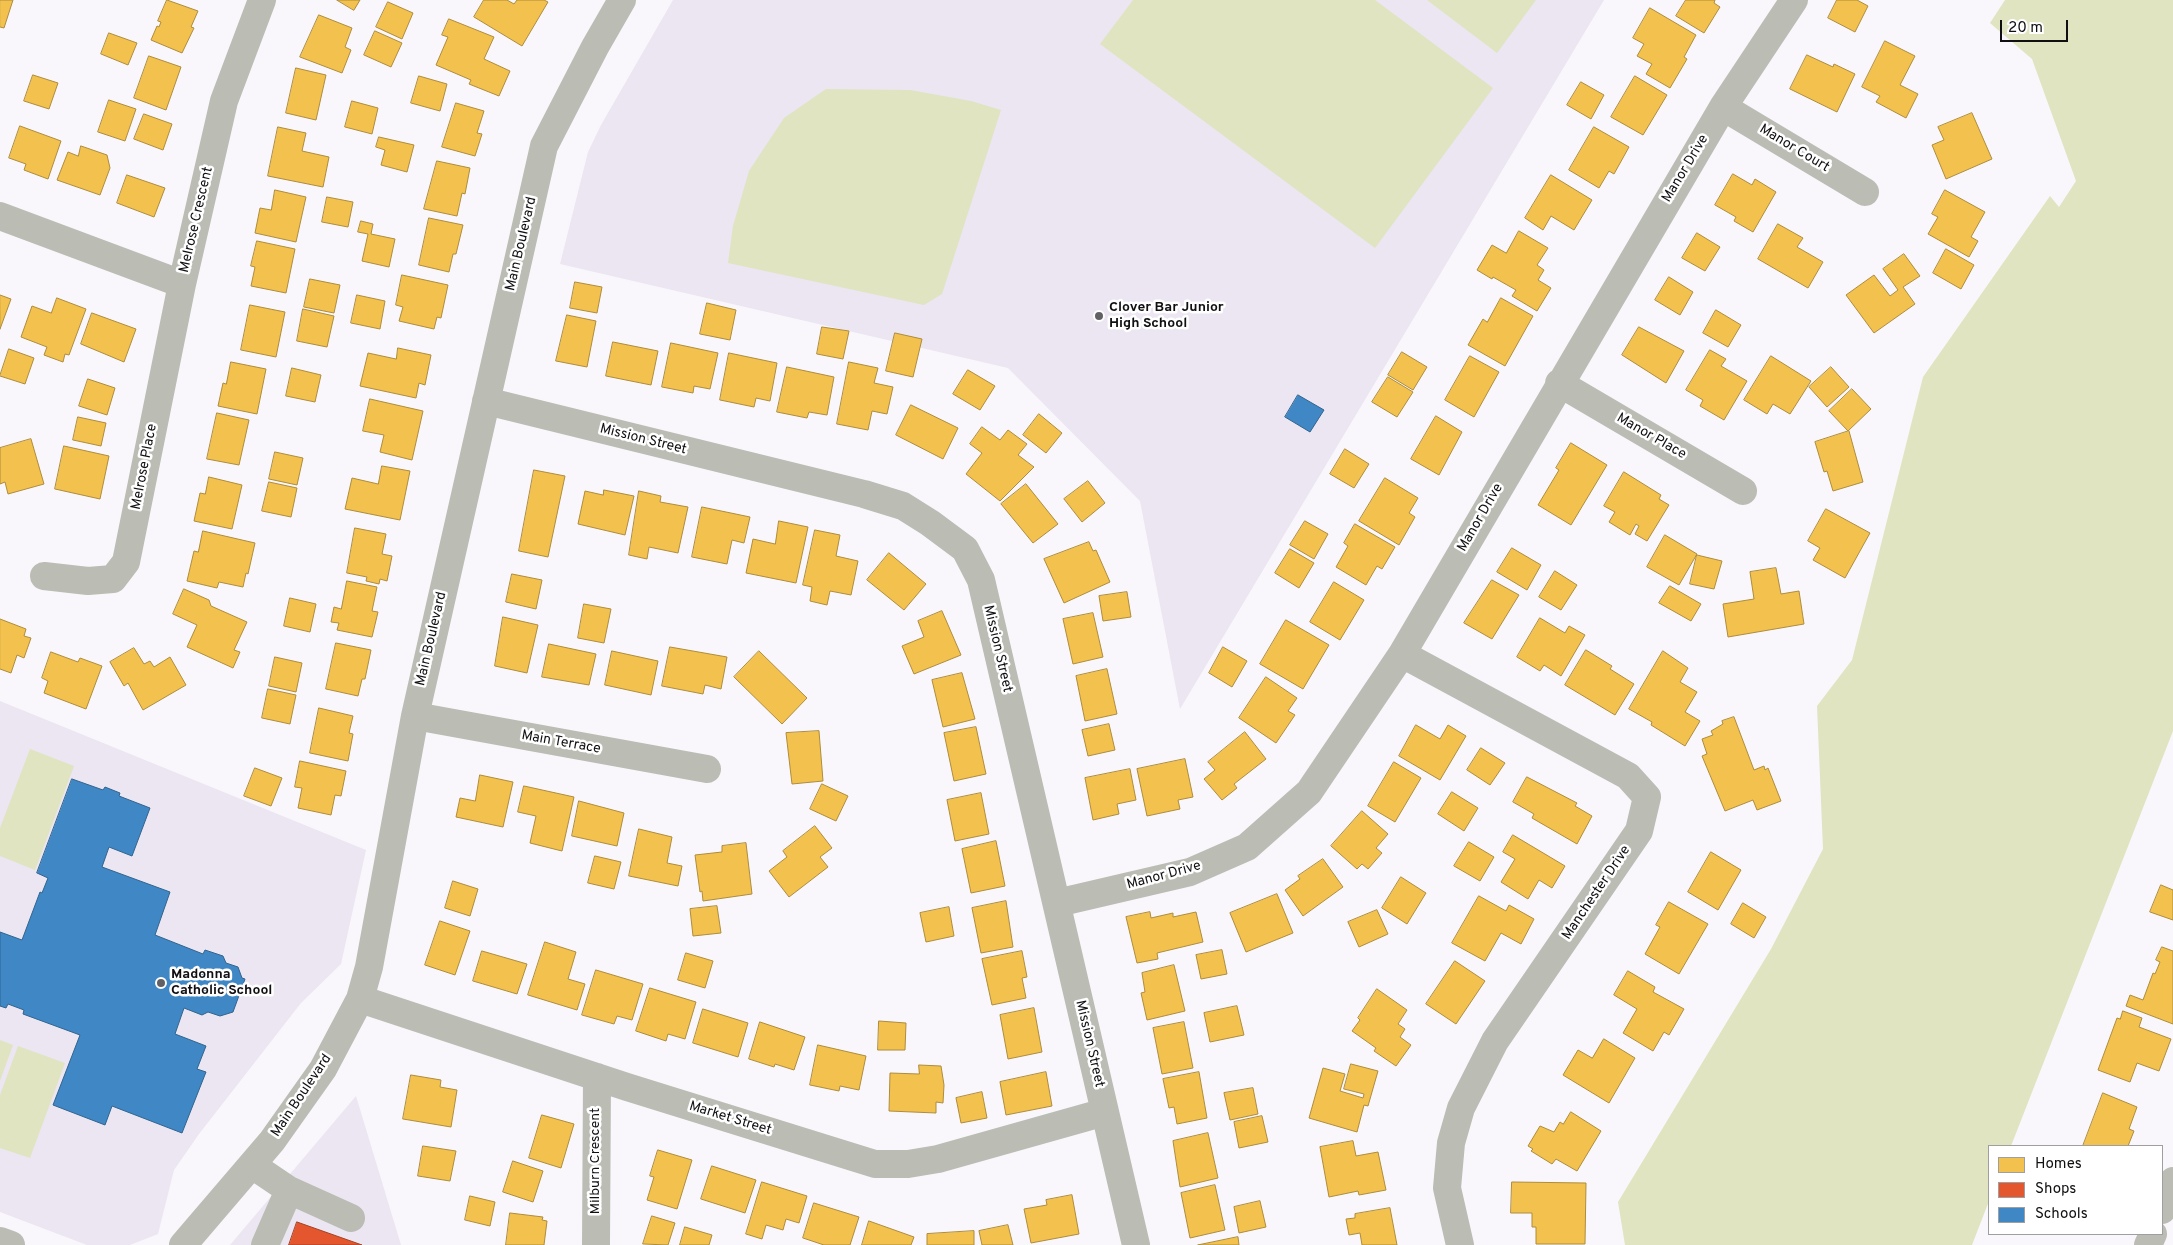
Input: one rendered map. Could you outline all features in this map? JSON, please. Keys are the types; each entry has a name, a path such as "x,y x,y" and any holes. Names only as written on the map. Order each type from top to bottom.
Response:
{"street":[{"name":"Melrose Crescent","path":"0,216 182,284 224,101 262,0"},
{"name":"Main Boulevard","path":"183,1245 272,1141 323,1069 360,999 369,967 414,716 544,146 622,0"},
{"name":"Manor Drive","path":"1056,903 1190,872 1247,847 1309,792 1402,654 1723,107 1794,0"},
{"name":"Manor Court","path":"1723,107 1865,192"},
{"name":"Melrose Place","path":"44,576 88,581 113,579 126,562 182,284"},
{"name":"Manor Place","path":"1559,384 1743,492"},
{"name":"Mission Street","path":"486,401 864,494 904,506 964,549 981,580 1136,1245"},
{"name":"Manchester Drive","path":"1402,654 1628,776 1647,797 1639,831 1495,1041 1460,1108 1451,1143 1447,1188 1460,1245"},
{"name":"Main Terrace","path":"414,716 707,769"},
{"name":"Market Street","path":"360,999 597,1077 875,1164 908,1164 938,1159 1105,1112"},
{"name":"Milburn Crescent","path":"596,1245 597,1077"},
{"path":"252,1164 289,1190 351,1218"},
{"path":"2163,1207 2173,1181"},
{"path":"265,1245 289,1190"},
{"path":"0,1241 11,1245"}],"shaded area":[{"name":"Clover Bar Junior High School","path":"673,0 1604,0 1180,709 1140,501 1008,368 560,264 588,152 601,125"},
{"name":"Madonna Catholic School","path":"0,701 366,850 341,964 301,1003 199,1134 174,1170 158,1234 130,1245 87,1245 0,1212"},
{"path":"356,1096 401,1245 230,1245"}],"green space":[{"path":"1133,0 1375,0 1493,88 1375,248 1100,44"},
{"path":"1427,0 1536,0 1497,53"},
{"path":"2005,0 2173,0 2173,731 2011,1145 1988,1145 1988,1204 1972,1245 1625,1245 1618,1202 1771,949 1823,849 1817,706 1852,660 1923,377 2050,196 2059,207 2076,181 2032,59 1990,23"},
{"path":"826,89 910,90 971,101 1001,110 942,294 924,305 728,263 733,226 749,171 784,118"},
{"path":"30,749 74,766 35,870 0,856 0,828"},
{"path":"0,1040 13,1045 0,1081"},
{"path":"18,1046 65,1063 30,1158 0,1148 0,1095"}],"building: Homes":[{"path":"0,0 13,0 4,28 0,27"},
{"path":"167,0 198,11 191,27 194,28 182,53 151,40 157,26 159,27 161,22 158,21"},
{"path":"337,0 360,0 354,10"},
{"path":"484,0 507,0 514,4 517,0 544,0 548,2 522,46 474,17"},
{"path":"1686,0 1715,0 1714,3 1720,7 1704,33 1676,16"},
{"path":"1837,0 1857,0 1868,6 1855,32 1828,18"},
{"path":"388,2 413,13 402,39 376,27"},
{"path":"1650,8 1696,35 1684,57 1687,59 1670,88 1646,74 1652,64 1637,56 1644,44 1633,38"},
{"path":"319,15 352,28 345,47 351,50 342,73 300,57"},
{"path":"449,19 494,37 484,59 510,71 499,96 469,84 471,80 436,65 448,37 442,35"},
{"path":"375,31 402,43 391,67 364,55"},
{"path":"109,33 137,43 128,65 101,54"},
{"path":"1885,41 1915,56 1900,85 1918,94 1906,118 1876,102 1880,96 1862,87"},
{"path":"1807,55 1833,67 1834,64 1855,74 1837,112 1790,89"},
{"path":"149,56 181,67 166,110 134,98"},
{"path":"296,68 326,75 316,120 286,113"},
{"path":"33,75 58,83 49,109 24,101"},
{"path":"419,76 447,84 440,111 411,103"},
{"path":"1635,76 1667,95 1643,135 1611,117"},
{"path":"1581,82 1604,95 1591,119 1567,105"},
{"path":"109,100 136,109 125,141 98,132"},
{"path":"352,101 378,108 372,134 345,127"},
{"path":"456,103 484,111 477,133 482,134 475,156 442,147"},
{"path":"1972,113 1992,159 1946,179 1932,145 1944,140 1938,127"},
{"path":"144,114 172,124 163,150 134,139"},
{"path":"20,126 61,141 48,179 24,170 26,164 9,158"},
{"path":"278,127 306,133 302,151 329,157 323,187 268,176"},
{"path":"1594,127 1629,147 1614,174 1609,171 1599,188 1569,170"},
{"path":"379,137 414,145 407,172 381,165 385,150 376,147"},
{"path":"81,146 107,155 110,168 100,195 57,180 68,152 78,156"},
{"path":"437,161 470,168 465,194 462,193 457,216 424,209"},
{"path":"1733,174 1752,185 1755,179 1776,192 1753,232 1734,221 1736,217 1715,205"},
{"path":"127,175 165,188 154,217 117,203"},
{"path":"1551,175 1592,200 1574,230 1551,216 1543,230 1525,218"},
{"path":"275,190 306,197 296,242 255,233 260,208 271,210"},
{"path":"1945,190 1985,212 1971,237 1978,241 1969,257 1928,234 1938,217 1932,214"},
{"path":"327,197 353,202 348,227 322,222"},
{"path":"429,218 463,225 456,254 453,254 449,272 419,265"},
{"path":"361,221 373,224 371,234 395,239 389,267 362,261 368,234 358,232"},
{"path":"1778,224 1803,238 1797,247 1823,262 1808,288 1758,259"},
{"path":"1519,231 1548,248 1537,265 1544,270 1538,280 1551,288 1537,311 1512,296 1516,290 1477,270 1492,245 1506,253"},
{"path":"1697,233 1720,247 1705,271 1682,258"},
{"path":"257,241 295,249 286,293 251,286 255,267 251,266"},
{"path":"1946,249 1974,265 1961,289 1933,273"},
{"path":"1904,254 1920,276 1903,287 1915,304 1874,333 1846,295 1874,275 1890,296 1898,290 1883,269"},
{"path":"402,275 448,285 441,318 437,317 434,329 399,321 403,307 396,305"},
{"path":"1669,277 1693,292 1680,315 1655,300"},
{"path":"310,279 340,285 334,313 304,307"},
{"path":"575,282 602,287 597,313 570,308"},
{"path":"0,295 11,299 0,329"},
{"path":"357,295 385,301 380,329 351,323"},
{"path":"57,298 86,309 69,355 65,354 63,362 44,355 47,347 21,337 32,306 51,313"},
{"path":"1501,298 1533,316 1505,366 1468,345 1483,319 1487,322"},
{"path":"707,303 736,310 730,340 700,334"},
{"path":"250,305 285,312 276,357 241,350"},
{"path":"303,309 334,316 327,347 297,341"},
{"path":"1716,310 1741,325 1728,347 1703,333"},
{"path":"92,313 136,329 124,362 81,344"},
{"path":"567,315 596,321 587,367 556,361"},
{"path":"822,327 849,331 843,359 817,354"},
{"path":"1639,327 1684,351 1666,383 1622,355"},
{"path":"895,333 922,339 913,377 886,371"},
{"path":"613,342 658,351 651,385 606,376"},
{"path":"671,343 718,353 710,389 694,386 693,393 662,387"},
{"path":"398,348 431,355 425,385 419,383 416,398 360,386 368,353 396,359"},
{"path":"9,349 34,358 25,384 0,376"},
{"path":"1710,350 1726,359 1721,366 1747,381 1724,420 1700,406 1703,400 1686,390"},
{"path":"1402,352 1427,367 1413,390 1388,375"},
{"path":"729,353 777,363 770,401 756,398 754,407 720,400"},
{"path":"1470,356 1499,372 1474,417 1445,400"},
{"path":"1771,356 1811,381 1790,414 1773,404 1767,414 1744,400"},
{"path":"231,362 266,369 257,414 218,406 223,383 226,384"},
{"path":"849,362 878,368 874,383 893,387 887,414 872,411 868,430 837,424"},
{"path":"787,367 834,377 827,415 809,412 807,418 777,412"},
{"path":"1831,367 1849,387 1827,407 1809,387"},
{"path":"292,368 321,375 315,402 286,396"},
{"path":"968,370 995,386 980,410 953,394"},
{"path":"1388,377 1413,392 1397,417 1372,402"},
{"path":"88,379 115,388 107,415 79,406"},
{"path":"1852,389 1871,409 1848,431 1829,411"},
{"path":"370,399 423,411 412,460 380,452 384,435 363,431"},
{"path":"911,405 958,428 943,459 896,435"},
{"path":"217,413 249,420 239,465 207,459"},
{"path":"1039,414 1062,433 1046,453 1023,435"},
{"path":"1436,416 1462,432 1439,475 1411,459"},
{"path":"78,417 106,423 101,446 73,440"},
{"path":"982,427 1000,440 1008,430 1027,444 1018,455 1034,467 1000,501 966,474 982,453 970,444"},
{"path":"1849,431 1863,482 1833,491 1827,471 1824,472 1815,442"},
{"path":"31,439 44,484 8,494 5,482 0,484 0,448"},
{"path":"1571,443 1607,465 1571,525 1538,505 1559,470 1556,468"},
{"path":"64,446 109,456 100,499 55,489"},
{"path":"1345,449 1369,464 1354,488 1330,474"},
{"path":"275,452 303,458 297,485 269,479"},
{"path":"382,466 410,471 400,520 345,509 352,478 378,484"},
{"path":"534,470 565,476 548,557 519,551"},
{"path":"1624,472 1661,495 1659,499 1669,505 1647,541 1635,534 1639,526 1636,524 1630,535 1609,522 1615,512 1604,506"},
{"path":"209,477 242,485 232,529 194,521 200,493 205,494"},
{"path":"1385,478 1418,498 1409,513 1415,517 1399,545 1359,521"},
{"path":"1088,481 1105,503 1082,522 1064,499"},
{"path":"269,482 297,488 291,517 262,511"},
{"path":"1026,484 1058,524 1033,543 1001,504"},
{"path":"604,490 634,496 625,535 578,524 585,491 603,495"},
{"path":"639,491 661,496 660,502 688,507 678,553 649,547 647,559 629,555"},
{"path":"702,507 750,517 744,543 732,540 727,564 692,557"},
{"path":"1826,509 1870,533 1845,578 1813,560 1820,548 1808,541"},
{"path":"779,521 808,527 796,583 746,573 753,539 775,544"},
{"path":"1305,521 1328,534 1314,559 1290,545"},
{"path":"1355,524 1395,547 1382,569 1377,566 1366,585 1336,567 1348,546 1344,543"},
{"path":"355,528 386,534 382,554 392,556 387,581 380,579 379,584 366,581 367,577 347,573"},
{"path":"815,530 840,535 836,556 858,561 851,595 830,591 827,605 810,601 812,587 803,585"},
{"path":"203,531 255,543 243,587 219,582 217,588 187,581 194,551 198,552"},
{"path":"1665,535 1697,554 1679,585 1647,567"},
{"path":"1089,542 1093,551 1096,550 1110,582 1064,603 1044,559"},
{"path":"1512,548 1541,565 1527,590 1497,572"},
{"path":"1290,549 1314,563 1299,588 1275,573"},
{"path":"889,553 926,584 904,610 867,580"},
{"path":"1697,555 1722,561 1714,589 1690,584"},
{"path":"1776,568 1781,594 1799,591 1804,624 1728,637 1723,604 1754,599 1750,572"},
{"path":"1555,571 1577,585 1561,610 1539,597"},
{"path":"512,574 542,580 536,609 506,602"},
{"path":"1492,580 1519,595 1492,639 1464,623"},
{"path":"347,581 377,587 372,611 378,612 372,637 337,630 339,623 331,622 334,607 341,609"},
{"path":"1334,582 1364,600 1340,640 1310,622"},
{"path":"1670,586 1701,604 1691,621 1659,603"},
{"path":"184,589 209,600 211,606 247,622 234,650 240,652 233,668 187,647 197,625 173,614"},
{"path":"1127,592 1131,617 1103,621 1099,596"},
{"path":"290,598 316,604 310,632 284,626"},
{"path":"584,604 611,609 604,643 578,638"},
{"path":"942,611 961,655 914,674 902,646 924,637 918,621"},
{"path":"1093,613 1103,657 1073,664 1063,619"},
{"path":"503,617 538,625 527,673 495,666"},
{"path":"1540,618 1565,633 1569,626 1585,635 1561,676 1544,665 1540,671 1517,657"},
{"path":"0,619 26,629 24,636 31,638 24,658 17,655 11,673 0,669"},
{"path":"1286,620 1329,645 1303,689 1260,664"},
{"path":"336,643 371,650 365,679 362,679 358,696 326,689"},
{"path":"549,644 596,654 589,685 542,677"},
{"path":"670,647 727,657 721,689 705,685 703,694 662,686"},
{"path":"1223,647 1247,661 1232,687 1209,673"},
{"path":"134,648 144,664 150,661 154,667 170,657 186,685 143,710 128,683 124,686 110,662"},
{"path":"1586,650 1612,666 1610,669 1634,684 1615,715 1565,685"},
{"path":"612,651 658,661 651,695 605,685"},
{"path":"759,651 807,698 782,724 734,677"},
{"path":"1663,651 1688,668 1680,682 1697,692 1685,712 1700,721 1685,746 1651,725 1652,722 1629,709"},
{"path":"51,652 78,662 80,658 102,666 86,709 44,693 48,681 42,678"},
{"path":"275,657 302,663 296,692 269,686"},
{"path":"1107,669 1117,714 1085,721 1076,676"},
{"path":"962,673 975,719 943,727 932,680"},
{"path":"1266,677 1297,698 1288,711 1295,715 1276,743 1239,718"},
{"path":"268,689 296,695 290,724 262,718"},
{"path":"319,708 353,716 349,733 353,734 348,761 310,753"},
{"path":"1734,717 1754,770 1764,766 1765,770 1768,768 1781,801 1757,810 1753,800 1725,811 1702,756 1707,754 1702,739 1713,735 1711,731 1723,724 1722,721"},
{"path":"1109,724 1115,750 1088,756 1082,730"},
{"path":"1416,725 1440,739 1448,725 1466,736 1440,780 1399,756"},
{"path":"976,727 986,774 954,781 944,733"},
{"path":"819,731 823,781 792,784 786,733"},
{"path":"1245,732 1266,759 1234,784 1237,788 1222,800 1204,779 1215,770 1208,762"},
{"path":"1481,748 1505,763 1490,785 1467,770"},
{"path":"1185,759 1193,797 1178,800 1180,809 1147,816 1137,769"},
{"path":"300,761 346,771 341,796 335,795 331,815 298,808 302,788 295,787"},
{"path":"1394,762 1421,778 1395,822 1368,806"},
{"path":"255,768 282,778 271,806 244,796"},
{"path":"1130,769 1136,800 1117,804 1119,814 1093,820 1085,778"},
{"path":"480,775 513,782 503,827 456,817 460,798 475,801"},
{"path":"1527,777 1577,803 1575,806 1592,816 1577,844 1532,818 1534,814 1513,802"},
{"path":"822,784 848,796 836,821 810,809"},
{"path":"524,786 574,797 562,851 530,843 536,816 518,812"},
{"path":"1452,792 1478,808 1464,831 1438,814"},
{"path":"981,793 989,834 955,841 947,800"},
{"path":"579,801 624,813 617,846 572,836"},
{"path":"1362,811 1388,834 1376,848 1382,853 1368,869 1362,864 1357,869 1331,846"},
{"path":"815,826 832,848 820,857 828,867 789,897 769,871 787,857 783,851"},
{"path":"639,829 672,837 667,863 682,866 678,886 629,876"},
{"path":"1513,835 1565,866 1552,888 1539,880 1528,899 1501,882 1515,859 1503,852"},
{"path":"996,841 1005,886 971,893 962,849"},
{"path":"1469,842 1494,857 1480,881 1454,866"},
{"path":"746,843 752,894 703,901 695,855 722,852 722,846"},
{"path":"1711,852 1741,870 1718,910 1688,892"},
{"path":"595,856 621,862 614,889 588,883"},
{"path":"1323,859 1343,887 1303,916 1285,890 1300,879 1298,876"},
{"path":"1401,877 1426,893 1407,924 1382,908"},
{"path":"453,881 478,889 470,916 445,908"},
{"path":"2161,885 2173,890 2173,920 2150,912"},
{"path":"1277,894 1293,933 1246,952 1230,913"},
{"path":"1479,896 1506,911 1509,905 1534,919 1521,944 1501,933 1485,961 1452,943"},
{"path":"1006,901 1013,947 981,953 972,908"},
{"path":"1669,902 1708,924 1679,974 1645,954 1660,927 1656,925"},
{"path":"1743,903 1766,917 1754,938 1731,924"},
{"path":"717,906 721,933 693,936 690,909"},
{"path":"949,907 954,936 926,942 920,913"},
{"path":"1377,910 1388,934 1359,947 1348,922"},
{"path":"1150,912 1151,918 1173,913 1173,917 1196,912 1203,942 1157,953 1158,959 1137,963 1126,917"},
{"path":"440,921 470,931 455,975 425,965"},
{"path":"545,942 576,952 568,979 585,984 577,1010 528,995"},
{"path":"2162,947 2173,951 2173,1024 2126,1006 2130,995 2143,1000 2153,973 2155,974 2160,962 2156,960"},
{"path":"1222,950 1227,974 1201,979 1196,955"},
{"path":"482,951 527,964 517,994 473,981"},
{"path":"1022,951 1027,977 1022,978 1026,998 992,1005 982,959"},
{"path":"686,953 713,961 705,988 678,980"},
{"path":"1455,961 1485,981 1456,1024 1426,1004"},
{"path":"1174,965 1185,1011 1147,1020 1141,993 1145,992 1142,973"},
{"path":"596,970 643,984 632,1020 617,1016 614,1024 582,1015"},
{"path":"1628,971 1655,987 1653,992 1684,1009 1669,1035 1664,1032 1653,1051 1623,1033 1637,1009 1614,995"},
{"path":"650,988 696,1002 685,1039 668,1034 666,1041 636,1031"},
{"path":"1377,989 1407,1010 1398,1024 1405,1029 1400,1037 1411,1045 1396,1066 1374,1051 1376,1048 1352,1031"},
{"path":"1237,1006 1244,1035 1210,1042 1204,1013"},
{"path":"1034,1008 1042,1052 1008,1059 1000,1015"},
{"path":"703,1009 748,1023 738,1057 693,1043"},
{"path":"2123,1011 2142,1018 2139,1027 2171,1039 2159,1071 2137,1063 2130,1082 2098,1070 2117,1018 2120,1019"},
{"path":"879,1021 906,1023 905,1050 878,1050"},
{"path":"760,1022 805,1037 794,1070 775,1064 774,1067 749,1059"},
{"path":"1184,1022 1193,1068 1162,1074 1153,1028"},
{"path":"1604,1039 1635,1058 1609,1103 1563,1075 1578,1050 1592,1058"},
{"path":"818,1045 866,1056 859,1090 840,1086 839,1091 810,1085"},
{"path":"1351,1064 1378,1071 1368,1106 1364,1105 1357,1132 1309,1118 1323,1068 1345,1074 1340,1091 1363,1098 1364,1094 1344,1089"},
{"path":"919,1065 941,1066 944,1085 943,1103 936,1102 936,1113 889,1111 890,1073 919,1074"},
{"path":"1046,1072 1052,1106 1006,1115 1000,1082"},
{"path":"1199,1072 1207,1118 1177,1124 1174,1107 1169,1108 1163,1079"},
{"path":"411,1075 441,1080 440,1087 457,1090 451,1127 403,1119"},
{"path":"1253,1088 1258,1114 1230,1120 1224,1093"},
{"path":"982,1092 987,1118 961,1123 956,1098"},
{"path":"2103,1093 2137,1107 2129,1129 2134,1131 2128,1145 2083,1145"},
{"path":"1571,1112 1601,1131 1577,1171 1556,1159 1552,1164 1531,1151 1533,1149 1528,1146 1540,1126 1554,1132 1560,1122 1563,1124"},
{"path":"542,1115 574,1124 561,1168 529,1158"},
{"path":"1262,1116 1268,1142 1239,1148 1234,1122"},
{"path":"1208,1133 1218,1178 1180,1187 1173,1141"},
{"path":"1353,1141 1356,1156 1378,1152 1386,1190 1359,1195 1358,1191 1329,1197 1320,1147"},
{"path":"423,1146 456,1151 450,1181 418,1176"},
{"path":"658,1150 692,1160 677,1209 647,1200 654,1177 650,1176"},
{"path":"513,1161 543,1171 533,1202 503,1192"},
{"path":"712,1166 756,1180 745,1213 701,1199"},
{"path":"762,1182 807,1196 799,1223 786,1219 783,1230 766,1225 762,1239 746,1234"},
{"path":"1512,1182 1586,1183 1585,1244 1536,1244 1536,1227 1532,1227 1532,1213 1511,1213"},
{"path":"1215,1185 1225,1230 1190,1238 1181,1193"},
{"path":"1072,1195 1079,1234 1031,1243 1024,1209 1047,1205 1046,1200"},
{"path":"470,1196 495,1202 490,1226 465,1220"},
{"path":"1260,1201 1266,1227 1239,1233 1234,1207"},
{"path":"814,1203 859,1217 850,1245 824,1245 803,1238"},
{"path":"1390,1208 1397,1245 1362,1245 1360,1233 1349,1235 1346,1219 1355,1218 1355,1214"},
{"path":"510,1213 543,1217 542,1220 547,1221 544,1245 506,1245"},
{"path":"652,1216 675,1223 668,1245 643,1244"},
{"path":"869,1221 914,1237 911,1245 862,1245"},
{"path":"1008,1225 1013,1245 982,1245 979,1231"},
{"path":"685,1227 712,1235 709,1245 680,1245"},
{"path":"974,1231 974,1245 927,1245 927,1234"},
{"path":"1238,1237 1239,1245 1198,1245"}],"building: Shops":[{"path":"297,1222 362,1245 289,1245"}],"building: Schools":[{"path":"1298,395 1324,410 1310,432 1285,417"},
{"path":"72,779 103,790 105,787 120,793 119,796 150,808 132,856 109,847 102,867 170,892 155,935 203,954 205,950 223,956 226,963 238,967 242,978 245,979 233,1012 220,1016 208,1012 202,1015 184,1008 175,1034 206,1046 197,1069 206,1072 182,1133 112,1106 105,1125 53,1105 80,1035 23,1014 24,1010 8,1004 6,1008 0,1006 0,932 22,940 40,892 42,893 48,878 37,873"}],"place":[{"name":"Clover Bar Junior High School","path":"1099,316"},
{"name":"Madonna Catholic School","path":"161,983"}]}
